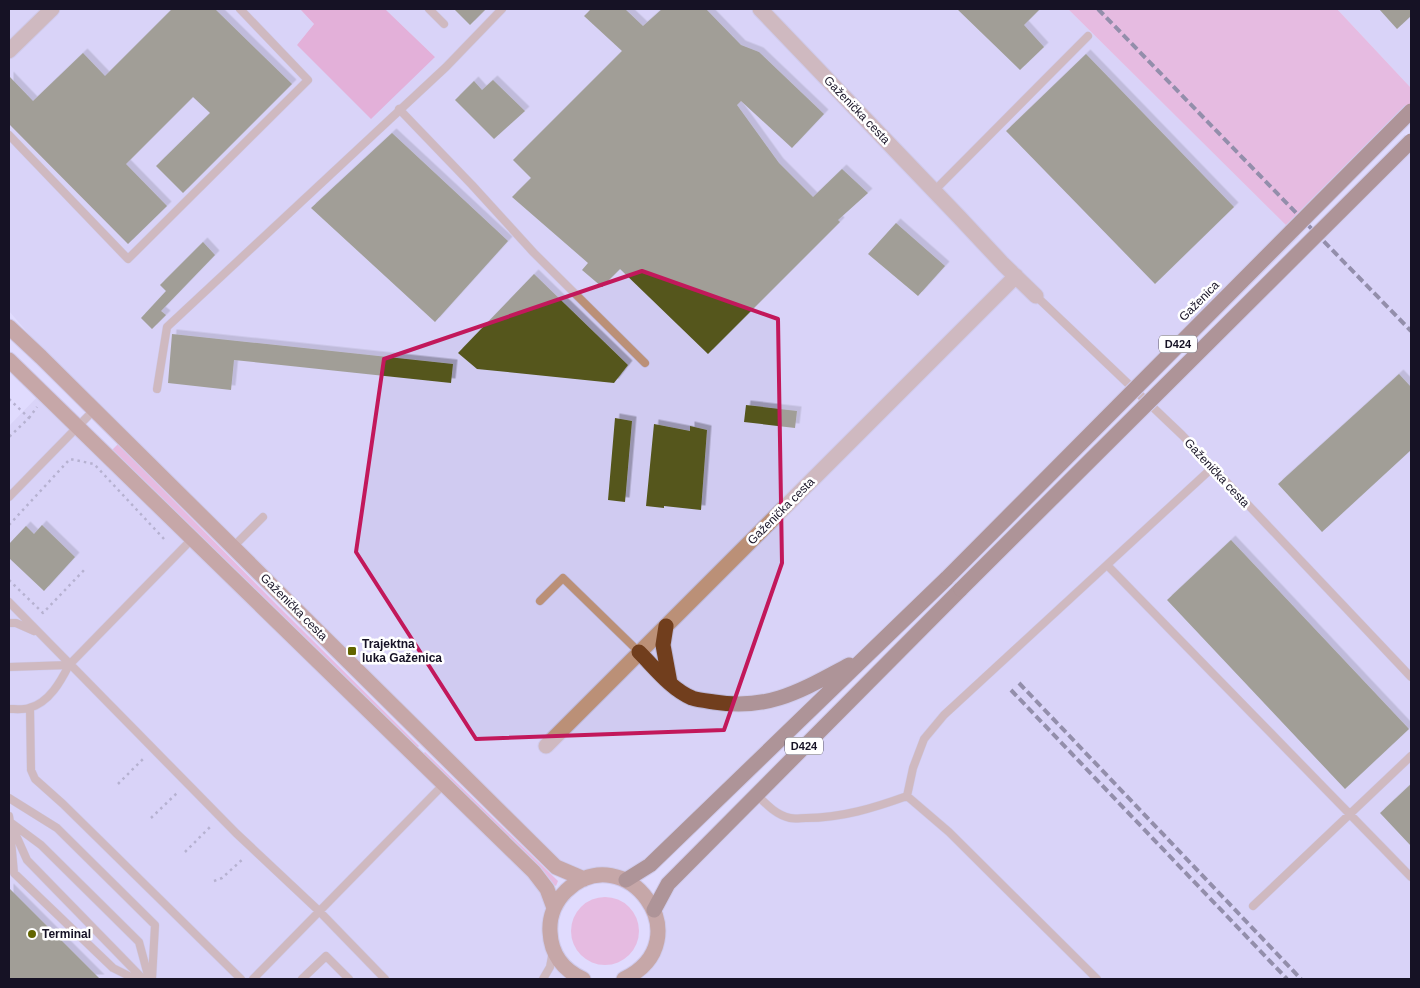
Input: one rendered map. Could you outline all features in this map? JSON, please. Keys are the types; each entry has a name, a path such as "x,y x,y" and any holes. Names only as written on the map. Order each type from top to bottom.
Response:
{"highway":[{"name":"Gaženica","path":"865,657 1411,111"},
{"name":"D424","path":"654,910 668,884 756,794 1411,141"},
{"path":"666,626 663,645 670,683"},
{"path":"639,652 670,683 692,698 735,706 765,702 793,695 865,657"},
{"name":"D424","path":"626,880 650,865 865,657"}],"main road":[{"name":"Gaženička cesta","path":"9,327 556,867 584,879"},
{"name":"Gaženička cesta","path":"9,360 534,872 547,890 554,908"},
{"path":"582,979 564,967 553,949 549,928 554,908 572,886 584,879 612,876 626,880 643,893 654,910 658,931 653,951 641,969 624,979"}],"street":[{"path":"10,48 52,9"},
{"name":"Gaženička cesta","path":"760,9 1002,264 1036,296"},
{"name":"Gaženička cesta","path":"546,746 1016,276"}],"lane":[{"path":"9,135 128,259 308,80 240,9"},
{"path":"429,9 444,24"},
{"path":"158,389 167,327 446,67 502,9"},
{"path":"934,191 1088,36"},
{"path":"399,109 540,260 645,364"},
{"name":"Gaženička cesta","path":"1036,296 1182,435 1411,676"},
{"path":"9,497 94,410"},
{"path":"907,796 913,768 924,739 944,715 1212,468"},
{"path":"233,547 262,517"},
{"path":"9,709 30,708 44,700 59,685 69,665 192,539"},
{"path":"1107,565 1411,877"},
{"path":"540,601 563,578 639,652"},
{"path":"9,602 69,665 230,826 319,911 385,979"},
{"path":"9,624 16,623 38,633"},
{"path":"9,667 69,665"},
{"path":"30,708 31,770 35,779 63,804 241,979"},
{"path":"1253,906 1411,756"},
{"path":"253,979 444,784"},
{"path":"756,794 773,810 790,818 818,818 850,814 881,806 907,796"},
{"path":"907,796 949,832 1097,979"},
{"path":"9,798 57,828 155,925 150,979"},
{"path":"9,819 41,845 139,942 150,979"},
{"path":"9,819 14,872 113,968 135,979"},
{"path":"9,819 27,860 143,979"},
{"path":"543,979 550,967 553,949"},
{"path":"302,979 326,956 348,979"}],"path":[{"path":"9,399 29,418"},
{"path":"9,438 29,418 38,405"},
{"path":"9,525 70,459 94,464 164,539"},
{"path":"9,580 44,613 86,568"},
{"path":"118,784 142,759"},
{"path":"151,818 177,793"},
{"path":"185,852 211,826"},
{"path":"214,881 222,878 244,858"}],"highlighted area":[{"path":"642,271 778,319 782,563 724,730 476,739 356,552 384,359"}],"shaded area":[{"path":"9,9 300,9 314,24 297,45 435,57 385,9 1068,9 1299,237 1140,395 650,865 626,880 556,867 94,410 9,311"},
{"path":"300,9 385,9 435,57 371,119 297,45 314,24"},
{"path":"1068,9 1337,9 1411,88 1411,110 1287,226"},
{"path":"1337,9 1411,9 1411,88"},
{"path":"1411,141 1411,979 625,979 641,969 668,884"},
{"path":"42,392 547,889 550,939 583,979 9,979 9,426"},
{"path":"118,444 419,746 416,749 112,450"},
{"path":"425,752 558,881 556,886 422,755"},
{"path":"605,897 618,900 629,907 636,918 639,931 636,944 629,955 618,962 605,965 592,962 581,955 574,944 571,931 574,918 581,907 592,900"}],"building":[{"path":"172,9 215,9 292,84 183,193 156,166 210,113 193,97 126,164 167,206 128,244 9,124 9,76 33,101 83,53 105,76"},
{"path":"454,9 486,9 470,25"},
{"path":"591,9 625,9 643,26 662,9 706,9 741,45 759,52 824,114 792,148 741,101 737,105 779,163 813,197 842,169 868,193 838,220 840,222 708,354 620,269 602,287 582,270 588,263 512,197 531,178 513,160 622,51 584,16"},
{"path":"957,9 1040,9 1024,25 1044,47 1020,70"},
{"path":"1379,9 1411,9 1411,16 1397,29"},
{"path":"1086,54 1234,207 1155,284 1006,131"},
{"path":"493,80 525,111 494,139 455,100 474,81 482,90"},
{"path":"392,133 508,241 435,322 311,208"},
{"path":"896,223 945,266 918,296 868,254"},
{"path":"203,242 215,255 161,311 166,315 152,329 141,318 166,291 160,285"},
{"path":"534,274 628,365 614,383 477,369 458,353"},
{"path":"172,334 453,364 451,383 234,360 231,390 168,383"},
{"path":"1399,374 1411,387 1411,450 1322,532 1278,484"},
{"path":"746,405 797,411 795,428 744,422"},
{"path":"615,418 632,421 625,502 608,500"},
{"path":"654,424 690,431 690,426 707,430 701,510 646,506"},
{"path":"42,525 75,557 44,591 9,558 9,544 26,526 34,534"},
{"path":"1231,540 1409,729 1345,789 1167,600"},
{"path":"1411,784 1411,846 1380,813"},
{"name":"Terminal","path":"9,888 100,979 9,979"}],"railway":[{"path":"1098,9 1411,331"},
{"path":"1019,683 1301,979"},
{"path":"1011,690 1287,979"}],"place":[{"name":"Trajektna luka Gaženica","path":"352,651"},
{"name":"Terminal","path":"32,934"}]}
